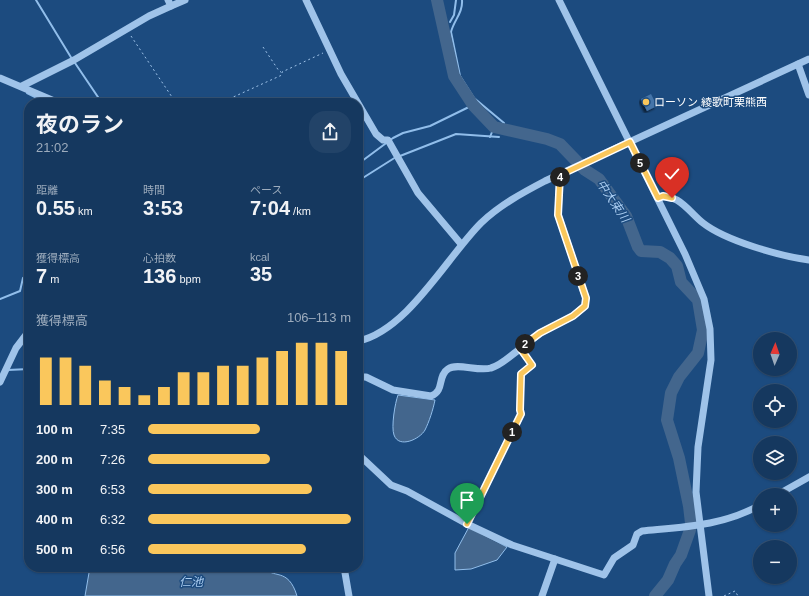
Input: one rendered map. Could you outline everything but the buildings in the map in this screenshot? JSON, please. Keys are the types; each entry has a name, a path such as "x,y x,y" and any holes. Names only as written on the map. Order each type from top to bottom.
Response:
{"street":[{"path":"22,86 73,60 170,3 185,0"},
{"path":"306,0 331,50 341,74 355,98"},
{"path":"559,0 658,198 700,286 710,329 711,360 698,447 694,526 709,596"},
{"path":"363,339 372,336 401,317 414,304 461,244 502,205 522,193 809,59"},
{"path":"798,64 809,94"},
{"path":"0,78 48,98"},
{"path":"363,112 376,134 383,140 389,141 418,193 461,244"},
{"path":"363,377 366,377 392,390 431,396 436,394 440,389 442,376 446,369 452,367 481,370 492,368 540,333 573,316 585,306 586,298 558,215 560,175"},
{"path":"658,198 663,196 672,198 683,204 703,224 740,242 795,258 809,260"},
{"path":"1,379 16,348 24,338"},
{"path":"467,524 521,414 521,374 532,365 520,348"},
{"path":"363,459 391,485 407,491 467,524 512,545 604,574 614,558 634,545 637,534 642,531 694,526 722,521 753,509"},
{"path":"790,488 809,478"},
{"path":"542,596 555,559"},
{"path":"345,572 349,596"}],"path":[{"path":"127,29 173,98"},
{"path":"264,47 279,71 282,72"},
{"path":"231,98 282,75 282,72 315,56 331,50"},
{"path":"724,596 736,591 738,596"}],"water":[{"path":"398,395 435,400 431,416 425,430 419,437 410,441 400,441 394,435 394,415"},
{"path":"469,527 507,547 497,560 471,569 455,570 455,553"},
{"name":"仁池","path":"89,572 270,572 285,577 293,587 297,596 85,596"}],"waterway":[{"path":"36,0 72,59"},
{"name":"中大束川","path":"437,0 454,76 473,105 494,127 547,139 560,144 585,170 599,179 626,216 641,251 660,252 670,258 677,266 681,282 698,300 703,330 698,353 679,377 671,393 667,420 679,458 689,506 691,523 690,530 681,555 668,580 655,596"},
{"path":"450,22 454,15 456,0"},
{"path":"462,0 460,13 451,32 460,76 474,98 504,123"},
{"path":"75,63 99,98"},
{"path":"27,93 37,98"},
{"path":"363,160 393,138 403,133 430,126 473,105"},
{"path":"490,137 494,127"},
{"path":"400,156 456,134 499,137"},
{"path":"363,178 396,157"},
{"path":"0,299 20,291 24,278"},
{"path":"8,370 24,369"}],"place":[{"name":"ローソン 綾歌町栗熊西","path":"646,102"}],"route":[{"path":"467,524 521,414 521,374 532,365 520,348 540,333 573,316 585,306 586,298 564,237 558,215 560,175 630,142 658,198 663,196 672,198"}]}
